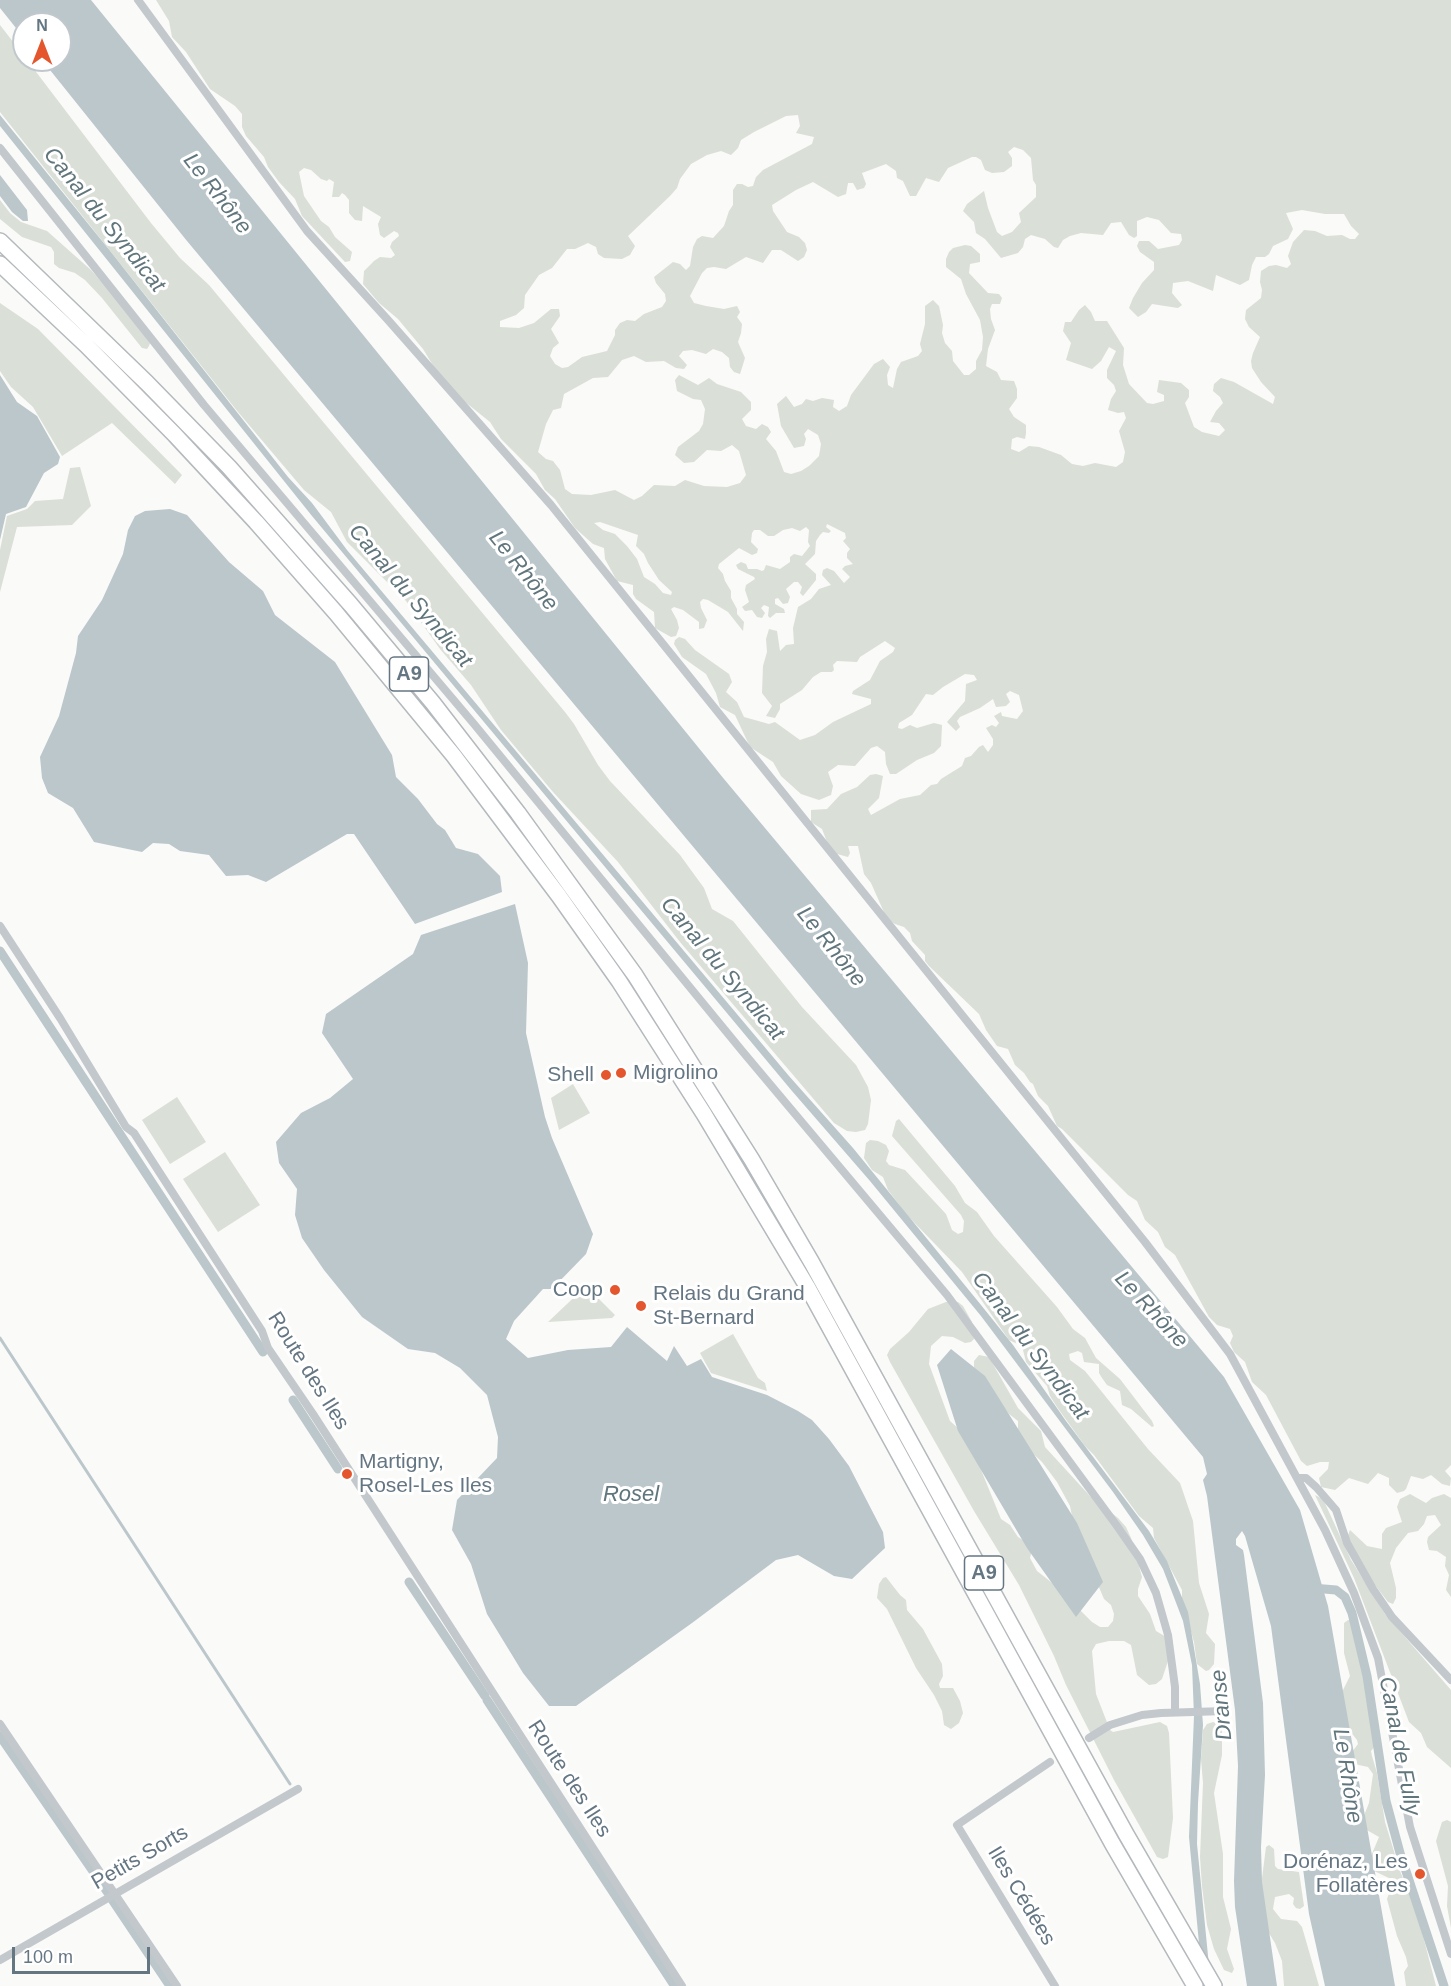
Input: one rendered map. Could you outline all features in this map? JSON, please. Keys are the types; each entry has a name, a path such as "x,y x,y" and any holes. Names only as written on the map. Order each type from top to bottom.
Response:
{"highway":[{"name":"A9","path":"0,241 147,383 229,467 324,573 472,753 561,871 622,958 706,1086 812,1263 1126,1834 1214,1986"},
{"name":"A9","path":"0,264 72,331 175,435 336,612 480,790 619,981 704,1114 802,1278 1112,1843 1195,1986"}],"street":[{"path":"138,0 307,231 551,504 1145,1242 1230,1354 1325,1530 1354,1593 1378,1659 1410,1827 1451,1954"},
{"path":"0,148 204,405 474,724 743,1052 923,1264 954,1304 1140,1559 1156,1593 1168,1635 1179,1712"},
{"name":"Route des Iles","path":"0,926 115,1110 140,1143 262,1331 268,1348 313,1414 682,1986"},
{"path":"1297,1478 1306,1478 1316,1486 1336,1510 1347,1543 1392,1617 1451,1680"},
{"path":"1089,1738 1110,1725 1129,1718 1179,1712 1225,1711"},
{"path":"0,1724 177,1986"},
{"name":"Iles Cédées","path":"1050,1762 957,1825 1055,1986"},
{"name":"Petits Sorts","path":"0,1960 298,1789"}],"shaded area":[{"path":"156,0 1451,0 1451,1465 1445,1471 1451,1478 1450,1486 1442,1484 1431,1475 1423,1479 1411,1476 1406,1489 1397,1493 1389,1485 1389,1478 1378,1473 1368,1484 1349,1478 1335,1490 1321,1487 1319,1478 1328,1469 1329,1462 1307,1466 1301,1461 1266,1395 1252,1382 1245,1362 1234,1352 1230,1343 1233,1336 1230,1329 1217,1325 1209,1317 1175,1255 1165,1247 1158,1232 1145,1220 1137,1201 1057,1126 1048,1106 1038,1096 1033,1084 1015,1065 1008,1049 997,1046 979,1014 929,966 925,961 925,955 912,941 910,933 904,927 887,919 871,883 864,874 858,846 848,846 850,853 848,857 837,854 827,842 822,829 811,822 811,810 827,809 841,794 857,787 870,775 883,776 879,798 868,809 871,815 900,799 920,795 931,785 937,784 962,766 965,758 971,756 979,747 983,745 988,752 993,745 993,739 986,728 992,725 996,727 999,723 994,716 1001,712 1002,716 1017,719 1023,711 1019,695 1010,691 1006,694 1010,702 1006,706 996,707 993,699 960,717 957,721 960,727 956,731 947,722 965,701 966,684 977,680 974,675 965,674 933,695 926,694 912,715 899,723 898,728 902,729 910,725 917,728 934,723 942,725 941,746 934,753 917,760 896,774 890,774 885,752 877,746 871,748 855,766 838,765 828,772 833,786 831,795 819,800 801,794 781,776 773,762 750,747 735,715 720,707 706,674 682,657 674,644 679,637 685,639 695,650 729,674 732,682 726,692 737,702 744,717 769,724 775,722 800,740 815,735 833,722 871,704 871,699 852,694 870,680 880,661 893,652 895,648 885,641 860,657 857,662 837,661 833,665 832,672 821,672 813,677 802,690 780,704 775,718 766,716 772,706 762,693 763,666 769,629 777,631 780,651 786,645 794,644 793,628 798,607 811,599 819,589 831,585 822,575 823,570 827,568 834,571 844,583 850,577 842,569 853,564 847,558 850,549 843,541 846,538 845,533 827,524 826,527 831,531 820,535 816,541 815,554 805,564 816,574 816,580 803,596 800,593 802,587 798,582 794,582 786,589 790,597 788,603 783,604 778,598 775,599 775,604 784,609 785,613 776,613 770,618 768,616 769,607 764,605 761,608 765,613 762,618 757,617 752,610 745,611 742,607 749,602 745,590 746,585 755,579 738,569 736,565 741,562 746,564 748,569 762,571 766,565 780,569 790,562 790,557 794,554 802,556 810,546 809,530 806,527 800,531 792,528 783,530 774,536 754,530 751,542 758,549 757,553 752,555 739,548 719,564 718,568 731,591 737,614 744,622 743,631 728,612 703,599 700,602 701,608 707,620 704,628 699,629 699,622 683,610 674,607 671,609 679,628 676,636 671,637 655,628 654,612 636,599 633,594 633,585 617,581 605,559 604,548 593,544 575,528 555,499 545,490 536,474 501,439 490,422 454,393 423,349 398,319 379,303 363,284 364,271 374,261 380,257 391,258 395,255 390,247 399,236 398,233 394,231 384,238 380,235 378,224 381,217 363,206 362,221 355,220 349,213 349,200 345,195 342,193 339,197 332,197 334,182 321,179 311,170 304,168 299,172 304,196 321,221 352,252 350,261 345,262 302,216 295,199 279,182 264,157 246,136 242,127 242,114 235,106 210,89 186,52 172,37 169,21","holes":["798,115 800,126 796,133 814,137 812,144 763,170 756,177 753,186 737,184 733,190 733,205 724,226 713,238 702,236 697,239 693,247 690,266 686,270 680,264 673,262 654,277 665,294 666,301 662,307 644,314 635,321 627,320 620,323 607,351 582,357 568,367 562,368 555,364 550,356 553,348 559,343 551,329 560,316 559,309 551,309 534,323 519,328 500,327 500,321 516,315 524,308 525,295 539,275 552,268 567,249 575,249 588,243 596,247 598,254 604,258 622,259 630,255 635,246 628,236 670,196 691,164 707,155 721,151 731,155 738,148 741,140 754,132 786,116","1014,147 1023,150 1031,158 1036,197 1019,213 1021,222 1012,232 1002,236 997,232 984,191 967,204 963,211 974,222 976,233 985,239 1001,258 1018,253 1025,239 1031,235 1045,239 1058,248 1063,240 1070,236 1081,233 1103,235 1111,223 1121,222 1129,235 1134,238 1137,236 1137,221 1147,217 1159,220 1171,233 1181,234 1182,240 1179,245 1158,249 1149,241 1139,241 1137,246 1140,252 1154,262 1154,270 1142,283 1129,308 1138,317 1152,304 1178,308 1182,305 1172,293 1173,283 1188,281 1213,291 1216,275 1240,285 1249,280 1256,257 1265,257 1273,246 1288,239 1293,229 1286,213 1302,210 1325,214 1344,214 1359,234 1355,239 1342,235 1327,236 1315,231 1304,230 1293,242 1288,256 1291,264 1287,268 1276,265 1261,271 1261,298 1246,310 1245,319 1249,327 1260,337 1253,353 1252,368 1275,397 1273,404 1234,382 1221,378 1214,384 1213,391 1223,403 1210,422 1219,423 1225,430 1219,436 1202,432 1194,427 1185,403 1189,397 1189,390 1181,383 1159,380 1157,392 1164,395 1164,401 1153,404 1147,403 1129,384 1123,365 1124,348 1107,321 1095,321 1085,305 1071,322 1065,322 1063,331 1071,343 1066,360 1092,369 1101,361 1109,347 1116,351 1107,370 1107,378 1116,391 1108,410 1124,412 1126,418 1119,431 1125,452 1123,462 1116,467 1095,463 1083,466 1072,464 1061,455 1039,447 1029,446 1019,452 1011,449 1012,439 1017,437 1025,439 1026,433 1026,425 1014,417 1009,409 1017,398 1017,389 1014,381 1001,380 997,372 986,366 988,349 995,330 990,309 992,304 1000,304 1002,298 999,294 988,293 969,273 970,264 980,262 980,254 971,246 965,245 953,248 949,252 946,267 961,279 980,320 983,337 982,350 976,361 976,369 969,375 964,375 953,361 952,351 945,343 942,333 943,325 939,306 933,300 925,306 925,324 920,344 922,351 918,356 901,362 893,388 888,385 887,375 890,367 883,359 874,364 851,395 847,406 839,411 833,407 834,400 822,398 813,401 806,399 802,404 794,407 786,396 777,404 781,426 794,448 804,446 806,439 804,434 808,429 818,435 821,444 819,456 801,471 791,474 784,472 776,451 766,439 771,432 768,427 762,424 756,429 746,426 742,419 751,410 751,402 741,392 717,384 709,378 698,385 679,375 675,380 677,391 693,399 701,400 705,409 703,424 699,431 678,447 675,455 684,463 694,462 707,450 721,451 732,445 739,451 746,475 740,483 727,487 704,486 685,480 675,486 654,485 634,500 615,490 591,495 572,494 565,489 560,470 553,461 546,459 538,452 546,424 553,410 561,408 564,394 593,378 608,377 622,360 634,356 646,362 664,361 676,368 684,369 687,365 679,356 683,351 692,350 706,354 713,349 729,358 730,367 734,372 740,374 745,358 738,342 742,324 737,317 740,312 737,306 724,309 706,306 694,303 690,296 707,268 726,269 746,257 763,263 772,250 781,250 798,261 804,257 807,250 805,243 799,237 787,232 773,211 772,205 813,182 838,197 846,194 848,183 853,183 857,190 864,188 866,184 862,173 886,164 896,171 897,178 903,181 910,196 916,196 926,178 939,182 948,168 972,157 981,160 985,170 992,173 1004,172 1012,166 1012,158 1008,152","600,522 638,535 636,546 644,554 659,580 672,592 671,595 663,593 644,577 637,559 615,534 603,530 594,523"]},
{"path":"0,25 12,40 12,72 36,72 151,223 180,258 209,285 565,712 610,781 680,855 704,888 712,909 733,921 802,1007 856,1065 868,1087 871,1100 865,1130 847,1131 834,1123 680,942 618,862 553,792 501,730 471,685 440,649 406,601 347,542 331,512 304,490 238,412 0,112"},
{"path":"0,200 21,222 47,231 91,270 116,298 150,343 147,349 142,348 85,280 54,264 54,252 51,247 22,237 0,219"},
{"path":"0,303 38,329 182,475 175,484 112,423 62,456 33,407 11,387 0,371"},
{"path":"80,467 91,506 72,525 17,527 0,592 0,550 7,516 27,509 35,501 63,499 70,468"},
{"path":"573,1084 590,1113 559,1130 551,1098"},
{"path":"177,1097 206,1142 170,1164 142,1120"},
{"path":"899,1119 955,1186 965,1203 977,1212 994,1236 1057,1307 1073,1329 1085,1338 1096,1358 1120,1379 1152,1421 1154,1426 1152,1427 1131,1409 1122,1405 1120,1391 1107,1385 1099,1373 1099,1364 1084,1362 1082,1353 1078,1351 1069,1354 1070,1360 1085,1371 1148,1449 1180,1483 1193,1521 1199,1583 1209,1614 1206,1633 1215,1644 1214,1664 1209,1670 1206,1671 1197,1664 1194,1642 1182,1600 1182,1590 1154,1538 1153,1528 1139,1516 1085,1446 1050,1396 1047,1386 1026,1362 1022,1346 1009,1340 962,1272 907,1215 888,1190 883,1177 872,1170 864,1158 866,1143 870,1140 886,1145 889,1151 886,1161 889,1165 905,1170 946,1214 952,1230 958,1234 963,1232 964,1221 961,1215 892,1136 896,1121"},
{"path":"225,1152 260,1205 218,1232 183,1179"},
{"path":"586,1286 615,1315 612,1318 548,1322"},
{"path":"946,1302 958,1302 963,1306 972,1322 974,1339 965,1343 953,1337 942,1336 931,1346 929,1364 950,1421 960,1430 975,1455 1001,1519 1010,1525 1018,1537 1033,1546 1030,1558 1037,1571 1056,1586 1092,1622 1100,1627 1108,1627 1113,1621 1114,1614 1111,1605 1104,1599 1075,1531 1070,1506 1057,1482 1042,1462 1024,1445 1018,1435 1018,1421 1009,1414 974,1370 974,1361 979,1355 989,1357 1018,1408 1041,1431 1045,1447 1090,1496 1126,1527 1142,1577 1138,1596 1150,1614 1156,1631 1173,1641 1162,1679 1156,1684 1149,1685 1137,1675 1131,1645 1124,1641 1109,1641 1096,1644 1092,1651 1096,1694 1110,1730 1113,1732 1160,1722 1167,1726 1173,1818 1168,1857 1163,1859 1157,1857 1114,1780 1019,1585 974,1511 887,1355 928,1309"},
{"path":"733,1334 758,1378 765,1383 767,1391 711,1373 700,1353"},
{"path":"1410,1494 1426,1503 1444,1494 1451,1498 1451,1597 1446,1590 1449,1575 1445,1566 1446,1557 1437,1551 1429,1550 1427,1542 1428,1537 1441,1525 1435,1515 1427,1516 1418,1531 1408,1533 1396,1548 1390,1563 1396,1588 1396,1598 1393,1604 1388,1602 1375,1585 1347,1538 1350,1530 1367,1546 1382,1549 1382,1534 1386,1528 1402,1522 1397,1507 1400,1499"},
{"path":"1315,1495 1323,1499 1351,1560 1385,1614 1451,1690 1451,1768 1427,1747 1421,1733 1409,1722 1354,1578"},
{"path":"886,1577 906,1600 907,1610 923,1629 942,1664 943,1676 939,1684 940,1688 953,1688 960,1701 963,1713 959,1723 951,1729 944,1725 942,1711 934,1695 916,1668 887,1609 877,1598 879,1584"},
{"path":"1348,1620 1352,1621 1355,1627 1373,1728 1377,1737 1371,1751 1385,1822 1400,1871 1417,1913 1436,1986 1406,1986 1404,1972 1408,1966 1387,1899 1393,1882 1370,1869 1369,1861 1379,1837 1365,1829 1363,1818 1369,1803 1373,1774 1368,1767 1350,1763 1349,1756 1358,1744 1343,1722 1338,1700 1350,1676 1344,1653 1344,1623"},
{"path":"1213,1722 1220,1725 1222,1731 1222,1755 1214,1793 1223,1854 1223,1897 1231,1929 1227,1949 1234,1969 1232,1973 1224,1970 1214,1949 1207,1925 1202,1886 1200,1857 1203,1783 1201,1759 1203,1730 1207,1724"},
{"path":"1447,1820 1451,1822 1451,1928 1447,1906 1448,1886 1436,1841 1442,1822"},
{"path":"1269,1845 1274,1849 1275,1866 1278,1869 1299,1872 1304,1906 1300,1909 1296,1908 1293,1904 1294,1898 1289,1894 1275,1897 1273,1909 1281,1919 1297,1921 1302,1927 1319,1986 1284,1986 1282,1961 1264,1925 1260,1894 1266,1847"}],"water":[{"name":"Le Rhône","path":"0,0 91,0 724,779 1224,1377 1300,1510 1328,1606 1395,1986 1325,1986 1309,1914 1271,1626 1242,1531 1236,1539 1236,1545 1243,1550 1244,1555 1263,1703 1265,1775 1261,1847 1262,1882 1277,1986 1247,1986 1235,1907 1238,1766 1235,1710 1203,1480 1207,1474 1203,1457 187,241 52,72 72,72 72,12 12,12 12,23 0,8"},
{"name":"Canal du Syndicat","path":"0,115 288,477 312,503 347,550 789,1076 853,1148 981,1305 1013,1345 1066,1421 1149,1531 1167,1561 1188,1612 1200,1684 1203,1725 1197,1844 1211,1986 1203,1986 1189,1837 1194,1716 1192,1665 1183,1621 1163,1569 1143,1535 981,1316 312,516 0,126"},
{"path":"0,175 27,210 28,221 23,221 12,212 0,196"},
{"path":"0,375 17,402 37,416 60,457 58,464 44,473 26,507 6,514 0,540"},
{"path":"170,509 187,515 229,562 263,591 275,615 335,662 392,755 396,777 418,799 437,824 445,830 456,848 478,854 500,876 502,892 415,924 354,834 347,834 266,882 248,875 226,876 209,855 180,851 169,844 153,843 142,852 94,842 73,808 48,793 42,778 40,757 59,716 76,653 78,636 102,600 123,554 128,530 135,516 145,511"},
{"name":"Rosel","path":"515,904 528,963 526,1033 545,1117 593,1234 586,1254 552,1289 543,1289 514,1321 506,1339 528,1358 568,1350 611,1347 627,1327 667,1361 674,1346 687,1366 701,1359 712,1377 767,1395 798,1411 812,1420 849,1466 883,1532 885,1548 852,1579 834,1576 798,1555 776,1560 576,1706 549,1706 523,1673 487,1614 471,1564 452,1530 457,1500 497,1458 498,1437 487,1395 460,1368 435,1353 408,1349 362,1317 324,1270 302,1238 295,1215 297,1189 279,1163 276,1142 301,1113 330,1098 353,1079 322,1033 326,1014 413,954 421,935"},
{"path":"951,1349 985,1376 1077,1523 1103,1582 1076,1617 1027,1548 958,1431 937,1365"}],"waterway":[{"path":"0,951 263,1352"},
{"path":"0,1338 290,1784"},
{"path":"293,1400 338,1469"},
{"path":"409,1582 485,1696"},
{"name":"Canal de Fully","path":"1312,1588 1336,1590 1345,1597 1352,1613 1367,1676 1386,1801 1400,1853 1444,1986"},
{"path":"487,1700 674,1985"},
{"path":"0,1736 108,1893"},
{"path":"111,1898 170,1986"}],"place":[{"name":"Migrolino","path":"621,1073"},
{"name":"Shell","path":"606,1075"},
{"name":"Coop","path":"615,1290"},
{"name":"Relais du Grand St-Bernard","path":"641,1306"},
{"name":"Martigny, Rosel-Les Iles","path":"347,1474"},
{"name":"Dorénaz, Les Follatères","path":"1420,1874"}],"water label":[{"name":"Dranse","path":"1222,1705"}]}
